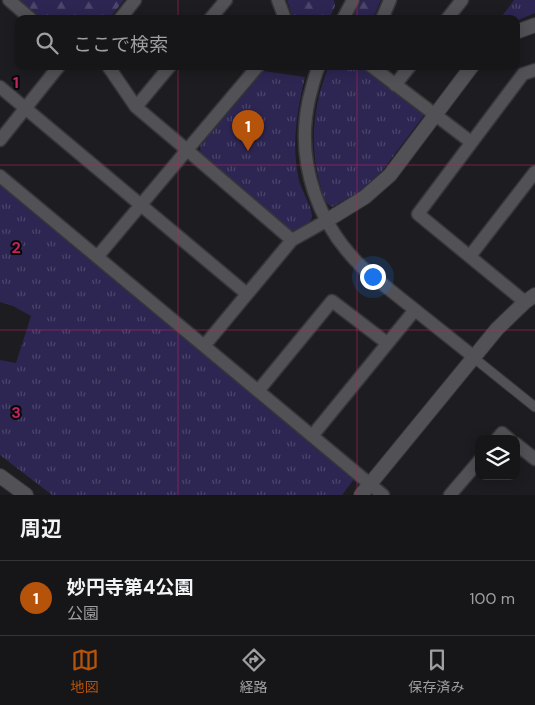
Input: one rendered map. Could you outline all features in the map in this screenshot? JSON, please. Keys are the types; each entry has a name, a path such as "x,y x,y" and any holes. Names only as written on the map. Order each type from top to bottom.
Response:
{"street":[{"path":"9,0 26,15"},
{"path":"123,15 135,0"},
{"path":"213,15 226,0"},
{"path":"278,0 283,15"},
{"path":"345,15 353,0"},
{"path":"384,15 390,0"},
{"path":"450,15 462,0"},
{"path":"520,31 535,25"},
{"path":"0,140 56,70"},
{"path":"111,70 136,107 292,240"},
{"path":"136,107 167,70"},
{"path":"97,256 255,70"},
{"path":"317,70 311,91 304,132 310,182 326,221 351,257 535,407"},
{"path":"376,70 471,142"},
{"path":"395,85 407,70"},
{"path":"204,346 292,240 365,197 390,175 469,70"},
{"path":"366,490 477,360 497,329 530,299 470,256 418,214 523,74 535,70"},
{"path":"0,87 247,294"},
{"path":"470,256 535,173"},
{"path":"0,176 312,436 366,490 383,495"},
{"path":"258,391 332,301 387,343"},
{"path":"312,436 414,310"},
{"path":"520,447 535,459"},
{"path":"450,495 475,466"},
{"path":"0,476 26,495"}],"green space":[{"path":"19,0 124,0 112,15 37,15"},
{"path":"287,0 334,0 335,6 331,15 292,15"},
{"path":"361,0 381,0 375,15 354,15"},
{"path":"514,0 535,0 535,13 520,19 520,15 503,15"},
{"path":"328,70 365,70 425,114 382,171 359,192 332,207 325,200 322,191 317,170 314,140 316,110"},
{"path":"263,71 305,77 297,115 295,154 299,180 310,208 312,219 304,227 296,231 288,229 201,157 200,146"},
{"path":"0,183 354,479 342,495 52,495 0,455 0,360 16,363 31,316 13,306 0,302"}],"place":[{"name":"妙円寺第4公園","path":"248,151"}]}
